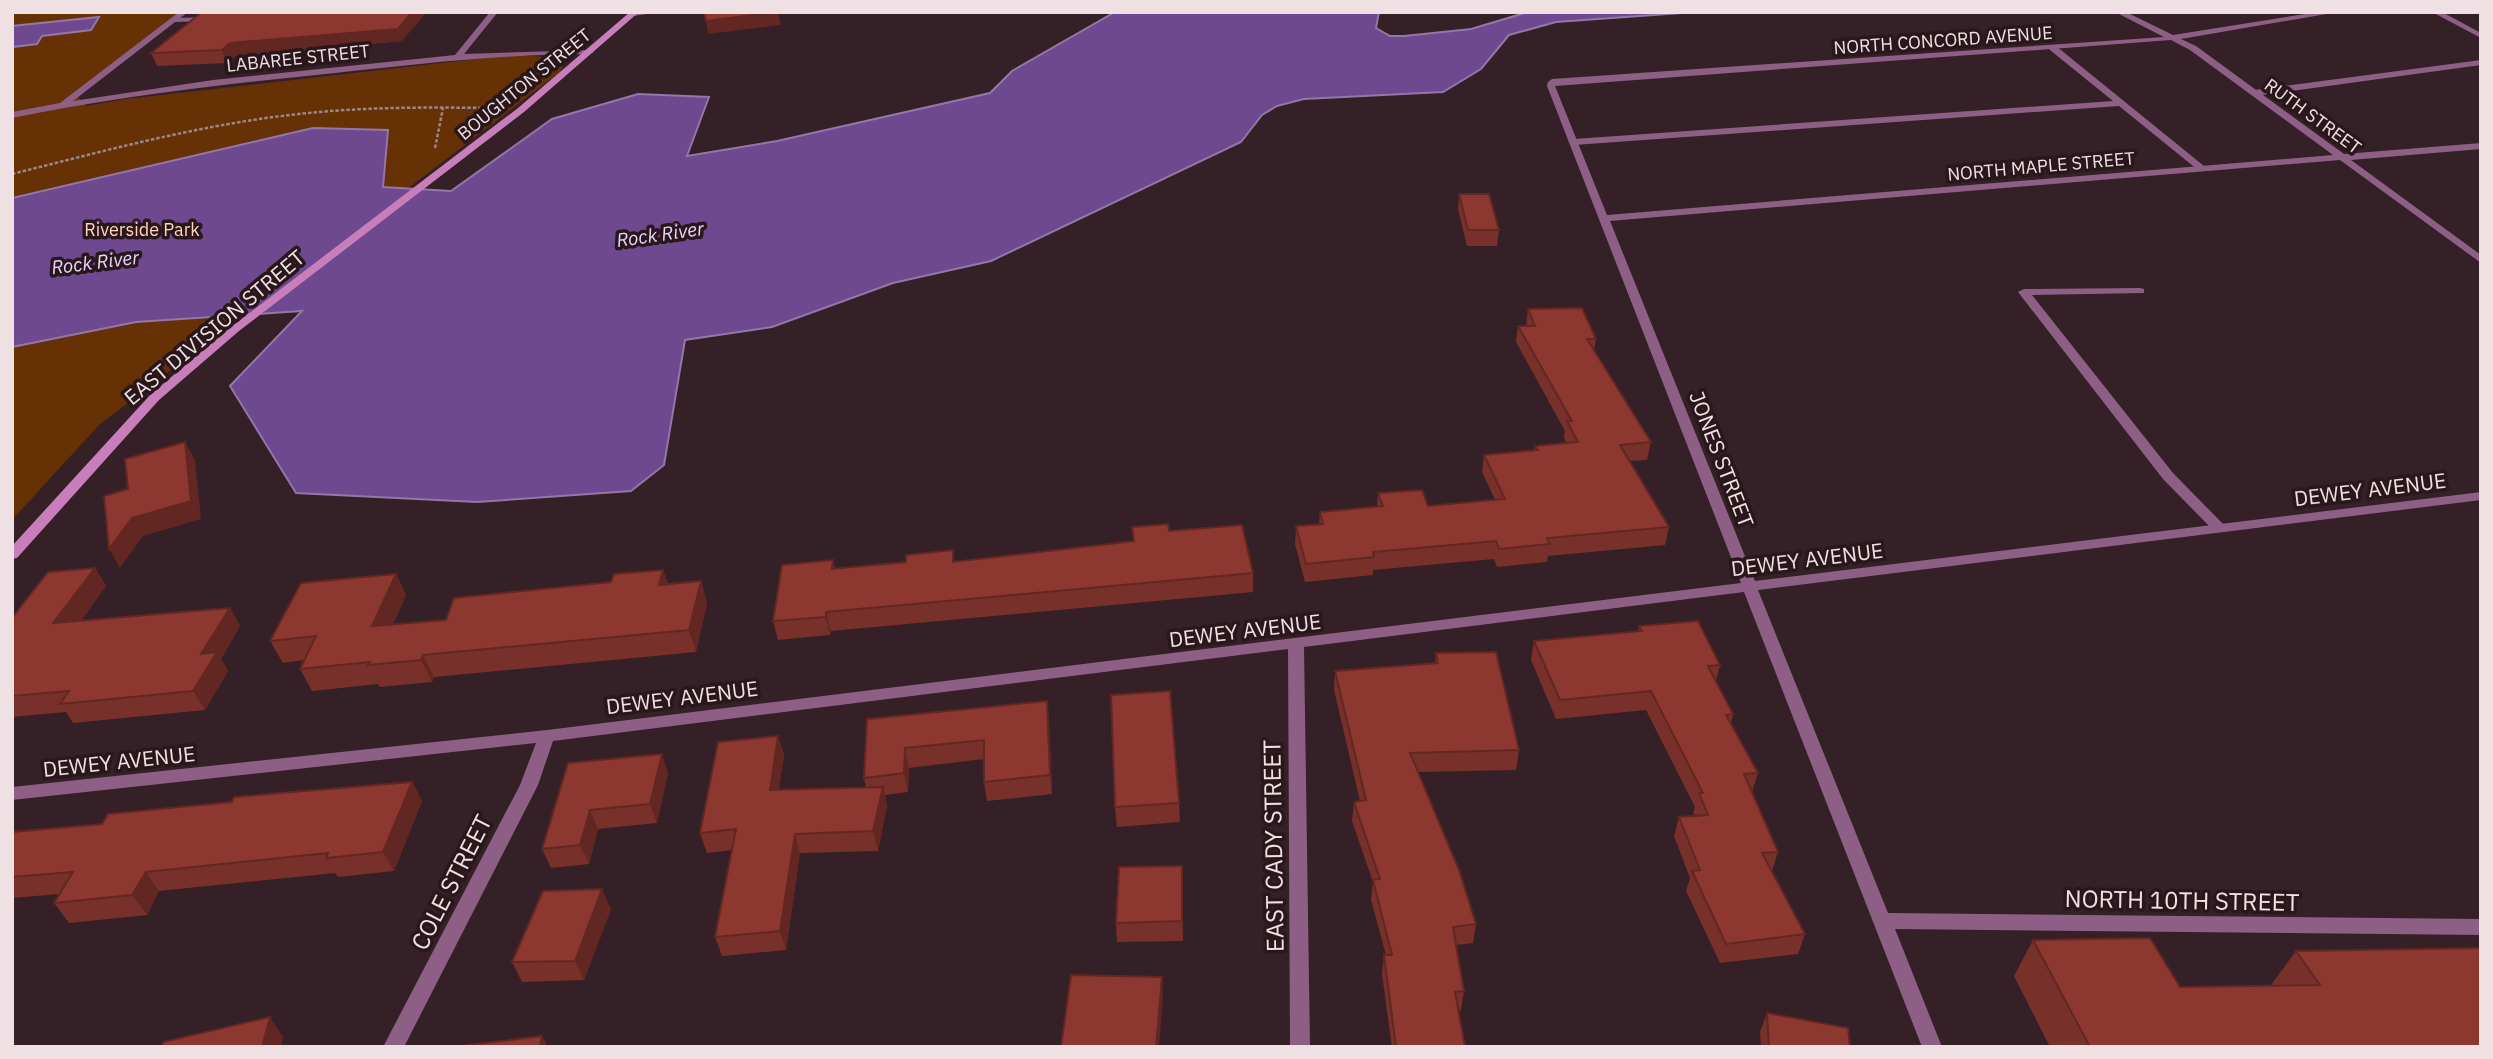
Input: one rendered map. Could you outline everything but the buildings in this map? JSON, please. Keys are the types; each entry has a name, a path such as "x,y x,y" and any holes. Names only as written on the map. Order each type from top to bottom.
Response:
{"street":[{"path":"63,104 184,12"},
{"path":"458,56 494,12"},
{"path":"634,13 657,12"},
{"name":"RUTH STREET","path":"2119,12 2172,37 2254,93 2481,260"},
{"name":"NORTH CONCORD AVENUE","path":"1552,82 2053,48 2172,37 2334,12"},
{"path":"2437,12 2481,36"},
{"name":"BOUGHTON STREET","path":"430,178 520,110 634,13"},
{"path":"174,20 227,18"},
{"path":"2053,48 2201,168"},
{"name":"LABAREE STREET","path":"12,115 63,104 232,81 458,56 519,51 590,52"},
{"path":"2254,93 2481,62"},
{"name":"JONES STREET","path":"1552,82 1551,86 1932,1047"},
{"path":"1574,142 2121,103"},
{"name":"NORTH MAPLE STREET","path":"1605,219 2481,146"},
{"name":"EAST DIVISION STREET","path":"12,555 155,397 235,329 430,178"},
{"path":"2140,291 2024,292 2168,476 2220,529"},
{"name":"DEWEY AVENUE","path":"12,794 547,736 2481,496"},
{"name":"EAST CADY STREET","path":"1296,645 1300,1047"},
{"name":"COLE STREET","path":"393,1047 529,785 547,736"},
{"name":"NORTH 10TH STREET","path":"1884,921 2481,928"}],"path":[{"path":"12,174 191,130 263,118 391,106 520,110"},
{"path":"430,178 443,108"}],"green space":[{"name":"Riverside Park","path":"12,12 181,12 76,94 86,106 126,99 494,57 521,55 556,58 563,66 560,72 99,425 12,520"}],"water":[{"name":"Rock River","path":"1115,12 1379,12 1376,28 1390,36 1404,36 1471,29 1528,12 1696,12 1556,22 1509,35 1481,69 1443,92 1304,99 1277,106 1262,115 1241,142 991,261 893,283 772,327 685,340 664,465 631,491 477,502 296,493 230,386 302,311 136,322 12,347 12,198 313,128 388,130 383,187 451,191 552,119 638,94 709,97 687,156 777,141 990,93 1012,71"},
{"path":"99,17 91,30 42,36 37,44 12,47 12,26"}]}
